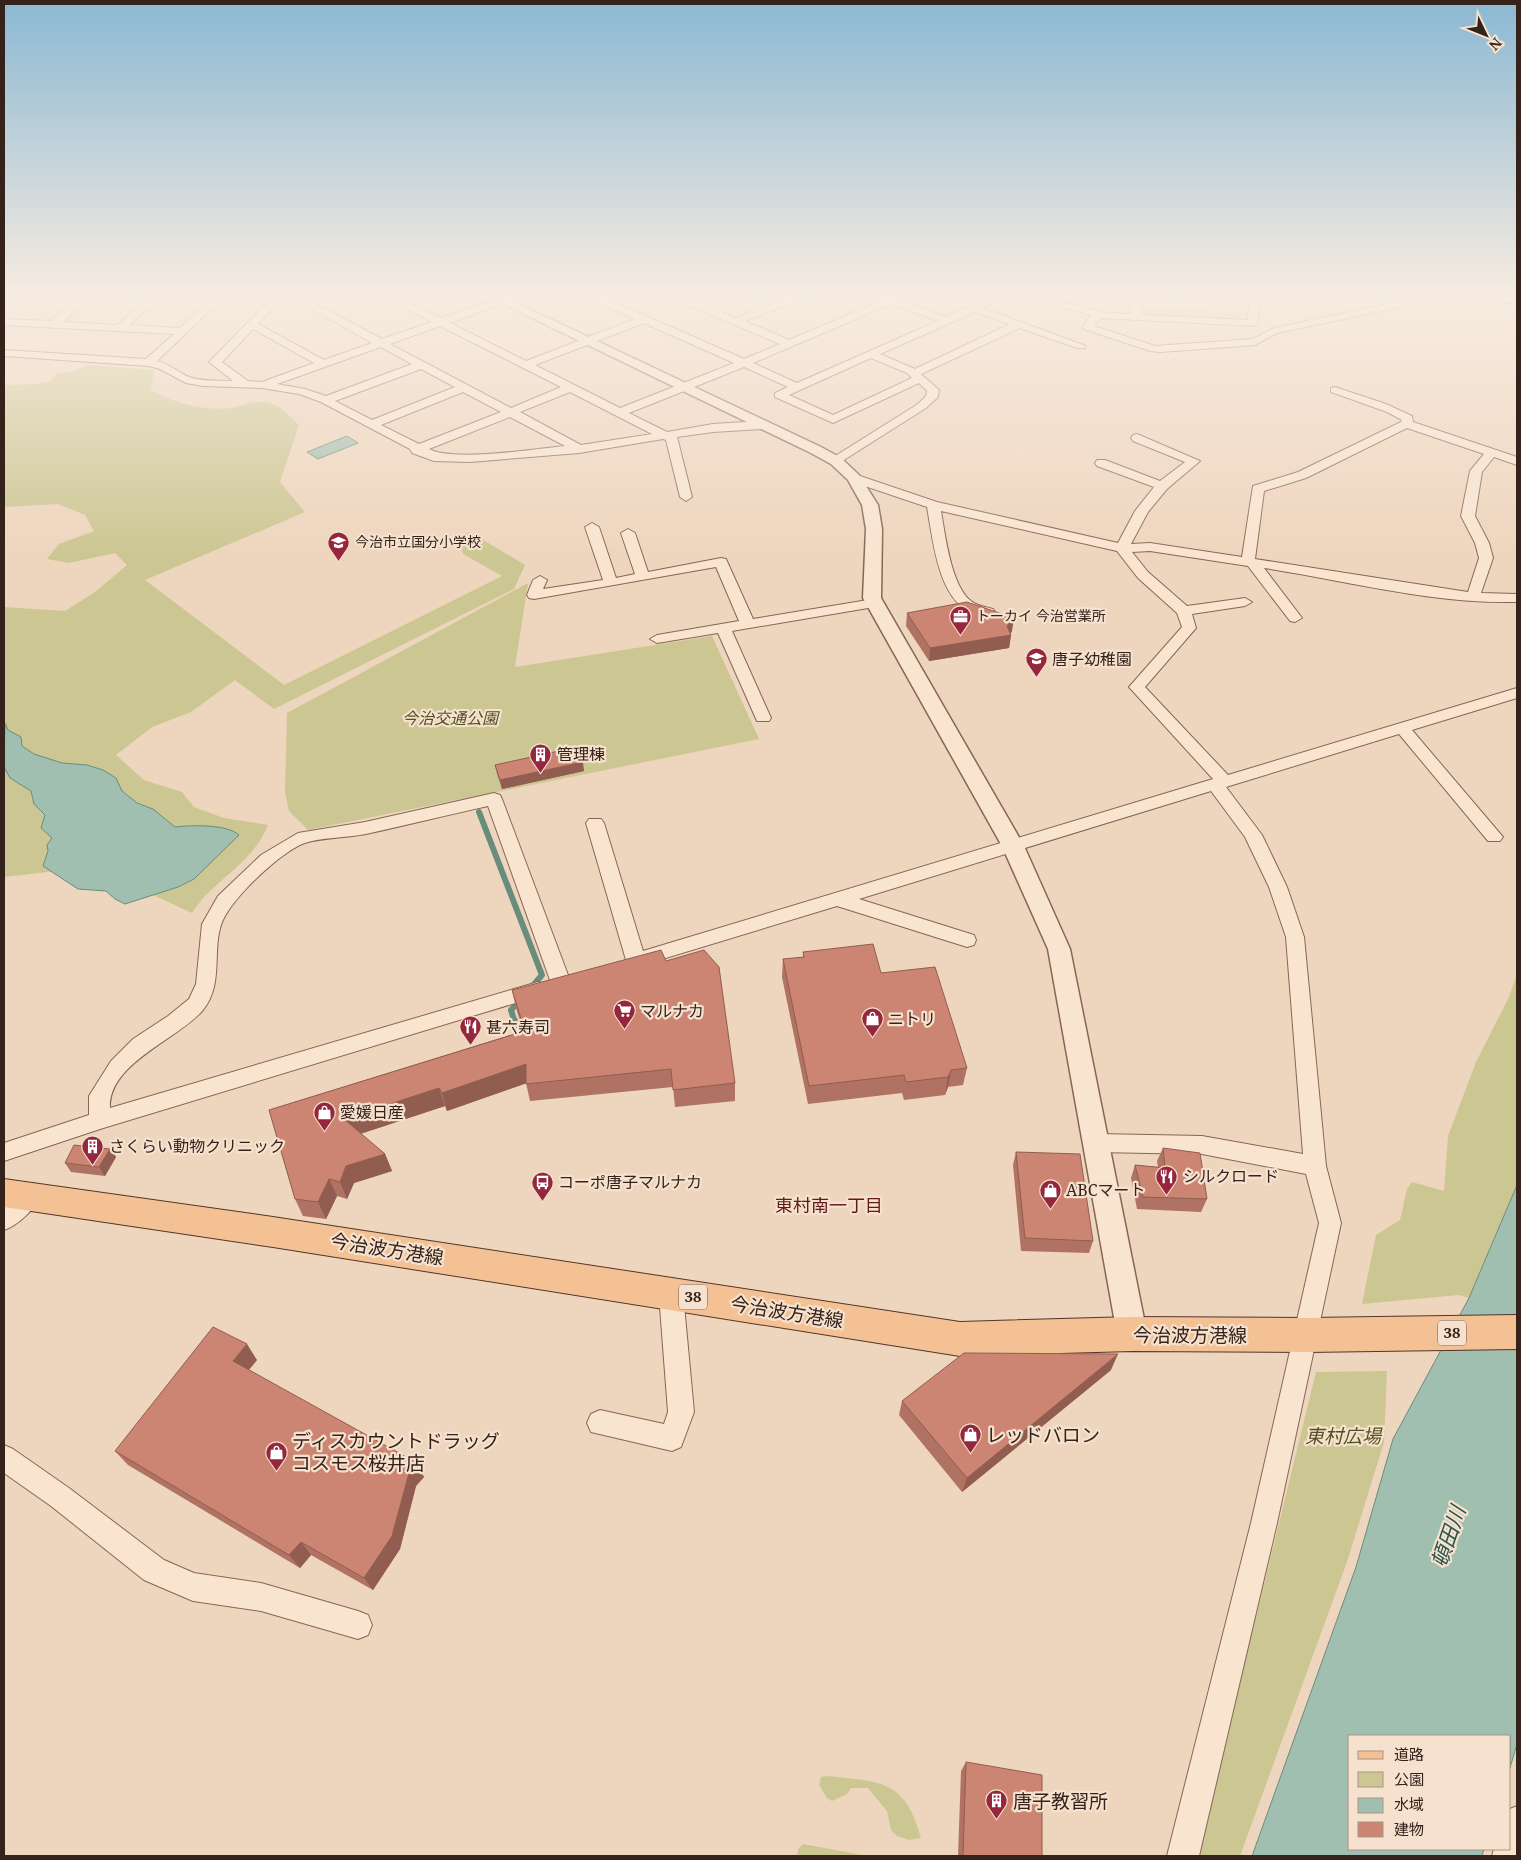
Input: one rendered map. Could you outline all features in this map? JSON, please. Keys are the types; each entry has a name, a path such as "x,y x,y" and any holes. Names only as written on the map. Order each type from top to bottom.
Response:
{"main road":[{"name":"今治波方港線","path":"17,1195 273,1232 960,1338 1132,1334 1307,1335 1517,1332"}],"street":[{"path":"259,385 301,391 326,400 416,450 434,457 451,458 579,449 713,428 762,425"},
{"path":"326,400 367,385"},
{"path":"461,385 579,449"},
{"path":"564,385 669,436 686,498"},
{"path":"678,385 836,461 854,478 870,505 874,529 872,598 874,603 1013,846 1059,949 1132,1334"},
{"path":"621,412 688,385"},
{"path":"793,385 798,387"},
{"path":"803,385 779,395 833,419 901,385"},
{"path":"836,461 927,402 932,397 933,390 927,385"},
{"path":"370,424 465,387"},
{"path":"416,450 570,388"},
{"path":"1335,390 1350,397 1398,412 1408,419 1406,424"},
{"path":"1295,618 1250,562 1258,489 1270,483 1300,476 1370,439 1406,424 1517,461"},
{"path":"1122,548 1142,512 1162,486 1194,461 1137,438"},
{"path":"1473,597 1486,558 1482,543 1468,516 1476,472 1491,453"},
{"path":"1101,463 1162,486"},
{"path":"854,478 933,505 1122,548 1150,547 1438,593 1473,597 1517,598"},
{"path":"933,505 941,544 955,590 967,604 994,615"},
{"path":"592,528 611,583"},
{"path":"628,533 643,577"},
{"path":"1122,548 1143,575 1184,611 1189,628 1137,687 1220,784 1254,836 1278,887 1296,938 1315,1166 1330,1223 1307,1335 1183,1856"},
{"path":"540,580 534,595 611,583 721,562 748,624"},
{"path":"1184,611 1245,602"},
{"path":"658,639 874,603"},
{"path":"723,628 762,718"},
{"path":"617,966 1517,693"},
{"path":"1402,728 1494,837"},
{"path":"4,1152 100,1120 571,980 494,799 365,828 298,839 267,859 224,901 211,924 206,984 196,1004 175,1022 140,1045 118,1066 99,1096 100,1120"},
{"path":"595,823 636,960"},
{"path":"837,899 967,940"},
{"path":"1096,1143 1202,1145 1315,1166"},
{"path":"4,1220 17,1195"},
{"path":"600,1422 672,1438 681,1412 671,1294"},
{"path":"4,1458 60,1497 154,1570 193,1587 261,1597 358,1625"},
{"path":"1511,1844 1517,1821"}],"green space":[{"path":"4,385 152,385 151,390 160,395 199,407 220,409 258,402 269,403 278,406 299,425 280,482 305,512 145,580 284,685 502,576 463,554 460,536 470,532 525,565 514,589 274,709 235,680 191,712 152,727 116,755 144,780 182,792 194,807 224,818 268,825 263,836 250,854 206,894 192,913 144,891 74,869 4,877 4,607 65,611 95,592 127,565 115,553 69,563 47,559 59,544 94,531 85,515 58,504 4,507"},
{"name":"今治交通公園","path":"528,583 515,667 712,636 759,739 308,830 289,811 285,793 287,713"},
{"path":"1517,974 1517,1185 1469,1298 1459,1295 1362,1304 1376,1235 1400,1220 1407,1189 1412,1182 1444,1191 1448,1136 1476,1062 1509,997"},
{"name":"東村広場","path":"1387,1371 1384,1442 1347,1562 1240,1856 1190,1856 1213,1793 1316,1372"},
{"path":"821,1777 862,1780 888,1787 907,1804 915,1819 921,1838 909,1840 897,1836 891,1830 887,1811 868,1788 851,1788 847,1794 832,1801 827,1798 819,1785"},
{"path":"803,1844 867,1856 797,1856 798,1849"}],"water":[{"path":"347,436 358,443 318,459 307,452"},
{"path":"5,723 8,730 21,737 22,746 34,754 62,763 87,765 103,770 116,778 122,791 137,803 153,809 175,827 218,827 234,831 239,835 194,879 178,887 125,904 115,899 106,891 78,889 43,866 48,851 47,845 52,838 41,828 45,815 34,804 31,791 10,778 4,767"},
{"name":"頓田川","path":"1517,1185 1517,1744 1511,1765 1511,1735 1348,1735 1348,1850 1484,1850 1482,1856 1252,1856 1356,1567 1393,1439 1469,1298"}],"building":[{"path":"967,602 1014,618 1007,626 1011,635 930,648 907,613"},
{"path":"577,747 583,762 500,780 495,765"},
{"name":"ニトリ","path":"873,944 881,973 935,967 967,1068 951,1070 948,1077 906,1082 904,1075 809,1086 783,959 804,957 803,952"},
{"path":"661,950 666,961 704,950 719,967 735,1083 673,1090 671,1069 526,1084 526,1064 442,1093 439,1088 344,1119 385,1154 346,1166 340,1182 329,1179 318,1202 295,1199 269,1110 525,1031 512,990"},
{"path":"74,1145 110,1149 99,1167 65,1163"},
{"name":"シルクロード","path":"1163,1148 1200,1153 1207,1199 1143,1197 1135,1165 1165,1168"},
{"name":"ABCマート","path":"1016,1152 1080,1154 1093,1241 1025,1238"},
{"name":"ディスカウントドラッグ コスモス桜井店","path":"213,1327 247,1344 233,1361 417,1463 409,1473 392,1536 364,1578 301,1542 289,1555 115,1451"},
{"name":"レッドバロン","path":"964,1353 1118,1354 967,1478 902,1401"},
{"name":"唐子教習所","path":"966,1762 1042,1775 1042,1856 963,1856"}],"waterway":[{"path":"479,812 542,975 530,989"},
{"path":"515,1023 511,1010 520,1000"},
{"path":"515,1022 521,1040"}],"place":[{"name":"今治市立国分小学校","path":"339,561"},
{"name":"トーカイ 今治営業所","path":"960,635"},
{"name":"唐子幼稚園","path":"1036,678"},
{"name":"管理棟","path":"541,773"},
{"name":"マルナカ","path":"624,1030"},
{"name":"ニトリ","path":"872,1038"},
{"name":"甚六寿司","path":"470,1046"},
{"name":"愛媛日産","path":"324,1131"},
{"name":"さくらい動物クリニック","path":"93,1165"},
{"name":"シルクロード","path":"1167,1195"},
{"name":"コーポ唐子マルナカ","path":"542,1201"},
{"name":"ABCマート","path":"1050,1209"},
{"name":"レッドバロン","path":"970,1454"},
{"name":"ディスカウントドラッグ コスモス桜井店","path":"276,1471"},
{"name":"唐子教習所","path":"997,1820"}],"district":[{"name":"東村南一丁目","path":"829,1206"}]}
